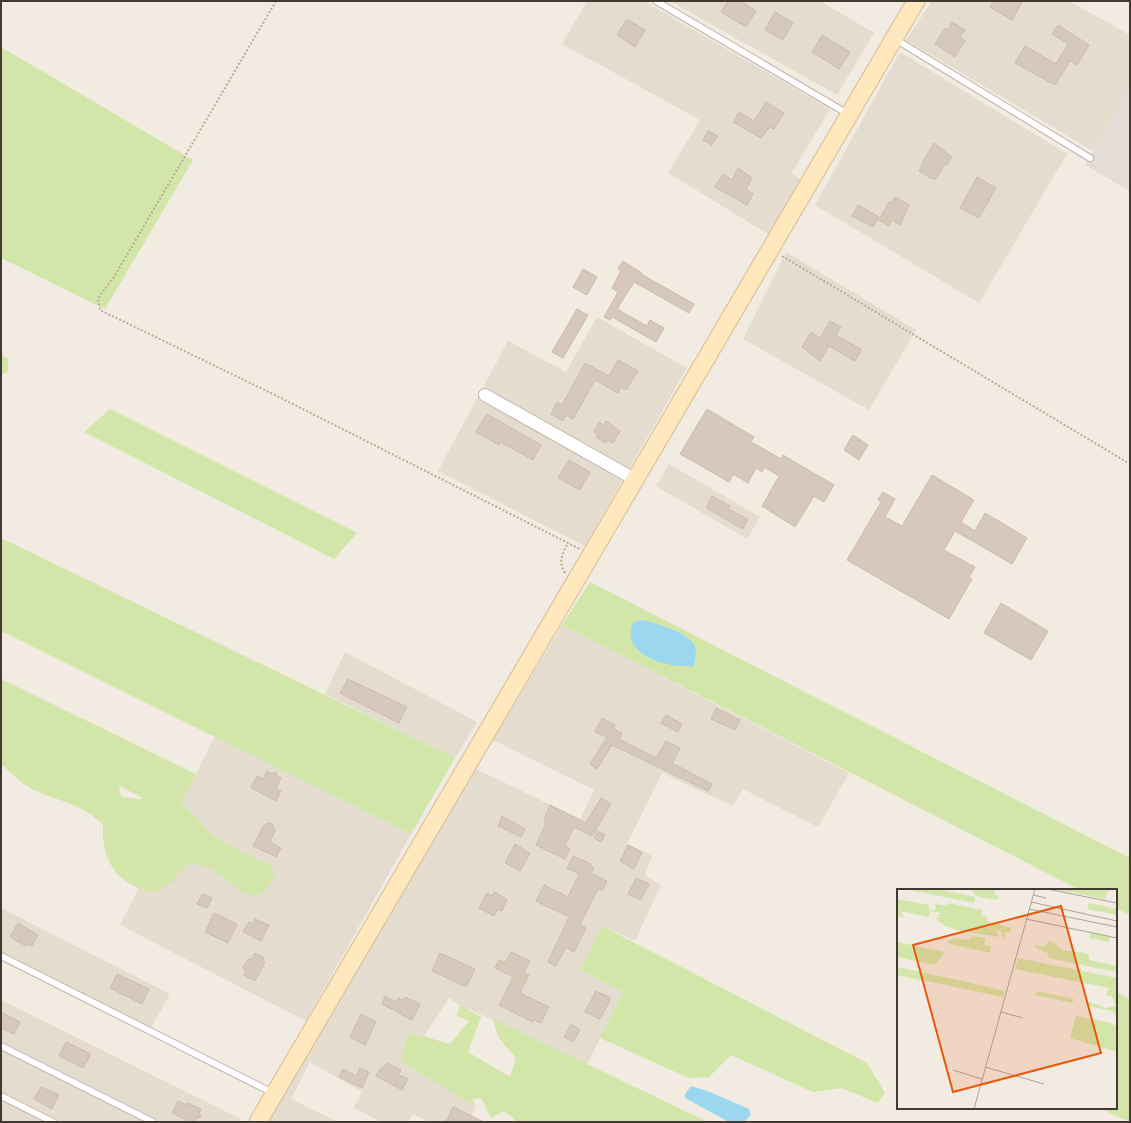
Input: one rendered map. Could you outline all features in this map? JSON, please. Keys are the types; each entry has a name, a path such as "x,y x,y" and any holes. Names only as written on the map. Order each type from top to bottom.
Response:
{"street":[{"path":"258,1122 916,1"},
{"path":"485,395 636,480"}],"lane":[{"path":"656,1 850,115"},
{"path":"894,38 1090,158"},
{"path":"1,956 275,1094"},
{"path":"1,1046 153,1122"},
{"path":"1,1096 53,1122"}],"path":[{"path":"276,1 114,277 98,298 100,310 277,396 592,555"},
{"path":"771,250 1130,464"},
{"path":"568,543 562,555 561,563 563,571 574,586"}],"shaded area":[{"path":"587,1 644,1 830,109 791,174 801,179 768,234 668,173 700,120 562,44"},
{"path":"670,1 820,1 874,33 837,95"},
{"path":"932,1 1069,1 1130,35 1130,89 1093,151 906,40"},
{"path":"900,52 1067,154 979,303 815,205"},
{"path":"1130,89 1130,191 1085,165"},
{"path":"786,252 916,330 869,410 743,339"},
{"path":"597,317 687,368 585,546 438,471 508,341 566,372"},
{"path":"669,464 760,517 747,539 656,486"},
{"path":"562,625 849,773 818,827 743,789 733,806 662,773 627,844 652,856 645,875 661,885 635,941 602,926 580,970 623,992 587,1064 460,1005 449,998 424,1036 409,1032 400,1061 476,1107 468,1122 429,1122 413,1114 408,1122 382,1122 354,1108 362,1092 310,1062 291,1099 338,1122 268,1122 476,769 580,819 594,790 493,740"},
{"path":"345,652 477,722 455,758 325,694"},
{"path":"215,736 411,834 306,1021 120,925"},
{"path":"1,908 170,994 148,1033 1,960"},
{"path":"1,1000 241,1119 239,1122 63,1122 60,1120 59,1122 1,1122"}],"green space":[{"path":"1,47 193,160 105,309 1,258"},
{"path":"1,355 8,358 8,372 1,374"},
{"path":"110,409 357,533 334,559 84,432"},
{"path":"1,538 455,758 411,834 1,631"},
{"path":"590,582 1130,858 1130,915 1117,908 1117,889 1078,889 562,625"},
{"path":"1,679 196,774 181,804 190,811 214,836 272,866 274,878 262,893 252,895 244,892 217,873 207,868 198,865 188,865 181,870 171,883 155,892 142,889 122,878 114,870 105,850 103,825 87,812 78,807 30,788 1,764","holes":["119,786 143,798 121,797"]},
{"path":"602,926 867,1063 885,1093 878,1103 841,1088 813,1092 731,1055 709,1077 689,1078 600,1038 623,992 580,970"},
{"path":"1117,992 1130,999 1130,1122 1101,1109 1117,1109"},
{"path":"460,1005 481,1017 468,1052 510,1077 516,1058 498,1037 493,1019 708,1122 516,1122 512,1116 503,1111 491,1118 481,1098 472,1099 476,1107 400,1061 409,1032 450,1044 469,1021 457,1016"}],"water":[{"path":"643,620 672,629 687,637 696,649 694,666 672,665 660,662 649,658 640,651 633,643 631,633 633,622"},
{"path":"691,1086 710,1092 749,1109 751,1115 744,1122 729,1122 685,1098 685,1094"}],"building":[{"path":"728,1 741,1 756,11 746,27 721,12"},
{"path":"994,1 1023,1 1012,20 990,7"},
{"path":"775,12 793,23 783,40 765,30"},
{"path":"627,19 645,30 635,47 617,35"},
{"path":"952,22 965,30 960,37 965,41 955,57 935,44 945,28 948,30"},
{"path":"1058,25 1089,45 1077,65 1070,61 1055,85 1015,63 1025,46 1056,64 1068,44 1052,34"},
{"path":"822,35 850,52 839,69 812,52"},
{"path":"766,102 784,113 774,129 770,127 761,138 733,122 739,112 754,121"},
{"path":"708,131 718,136 712,145 703,140"},
{"path":"934,143 952,157 947,165 945,164 936,179 932,179 919,171"},
{"path":"738,168 752,178 746,189 753,194 747,205 715,187 723,174 732,180"},
{"path":"977,177 996,188 979,218 960,208"},
{"path":"895,197 909,205 900,225 892,220 889,226 879,220 889,202 891,203"},
{"path":"858,205 879,217 873,227 852,216"},
{"path":"623,261 642,273 641,274 694,304 689,313 634,282 617,309 647,326 650,320 664,328 656,342 612,317 610,320 604,317 618,292 612,288 621,271 618,269"},
{"path":"583,269 597,277 587,295 573,287"},
{"path":"577,309 588,315 563,358 552,352"},
{"path":"830,321 841,327 836,335 862,350 855,361 829,346 820,361 802,347 811,332 820,338"},
{"path":"618,360 638,371 626,390 621,387 618,393 595,380 573,419 566,415 563,421 551,414 557,402 562,405 585,363 609,376"},
{"path":"707,409 754,437 751,442 781,459 783,455 834,485 824,502 814,496 795,527 762,506 779,476 764,467 762,472 756,468 748,483 733,474 729,482 680,454"},
{"path":"487,414 541,445 533,460 500,442 499,445 476,432"},
{"path":"606,421 620,431 613,443 607,440 606,443 597,438 598,435 594,432 599,423 604,425"},
{"path":"853,435 868,445 859,460 844,450"},
{"path":"569,460 590,472 580,490 558,478"},
{"path":"932,475 974,500 961,522 975,531 985,513 1027,538 1012,564 955,531 944,550 975,567 969,577 972,579 949,619 847,560 881,502 878,500 883,492 895,499 885,517 902,526"},
{"path":"712,496 730,506 728,509 748,519 743,529 706,508"},
{"path":"1001,603 1048,631 1031,660 984,633"},
{"path":"348,679 407,707 399,723 340,693"},
{"path":"716,708 740,720 735,730 711,719"},
{"path":"666,715 682,724 678,732 661,723"},
{"path":"602,718 615,725 613,729 622,733 619,739 656,758 666,741 680,748 672,763 712,784 708,791 612,745 597,769 590,764 607,737 595,732"},
{"path":"267,771 272,774 276,772 277,776 281,778 276,789 281,791 276,801 251,788 257,776 263,779"},
{"path":"601,798 611,804 592,836 574,827 565,846 570,849 565,859 536,845 546,824 544,819 550,805 586,823"},
{"path":"502,816 525,829 521,837 498,826"},
{"path":"270,823 273,825 275,831 270,842 281,848 276,857 253,846 264,825"},
{"path":"597,831 605,835 601,842 594,838"},
{"path":"515,844 530,853 520,871 505,863"},
{"path":"628,845 642,852 634,869 620,861"},
{"path":"573,856 591,864 590,866 594,868 591,873 607,881 602,891 598,889 580,925 586,928 574,952 566,947 556,966 548,962 569,917 536,901 544,885 568,897 579,874 567,868"},
{"path":"636,878 649,884 641,900 628,894"},
{"path":"494,892 507,899 502,911 498,909 494,916 479,908 487,893 492,896"},
{"path":"202,894 212,898 207,908 197,904"},
{"path":"214,913 237,924 228,943 205,932"},
{"path":"255,919 269,925 261,941 243,932 249,922 252,924"},
{"path":"18,923 38,935 32,946 27,944 26,946 10,937"},
{"path":"511,952 530,961 524,973 529,975 520,993 549,1007 541,1023 534,1020 533,1022 499,1005 513,977 495,968 499,960 505,963"},
{"path":"255,953 264,958 262,961 265,962 255,981 244,975 246,970 243,968 248,959 251,960"},
{"path":"440,953 475,969 466,987 432,971"},
{"path":"117,974 149,989 142,1004 110,988"},
{"path":"596,991 611,998 600,1019 585,1012"},
{"path":"385,996 396,1002 398,998 403,1000 405,997 420,1004 412,1020 382,1004"},
{"path":"1,1012 20,1022 14,1034 1,1028"},
{"path":"361,1014 376,1022 365,1045 350,1037"},
{"path":"571,1024 580,1030 573,1042 564,1037"},
{"path":"66,1042 91,1054 83,1068 59,1056"},
{"path":"387,1063 401,1070 399,1075 408,1079 402,1090 376,1076 380,1069"},
{"path":"360,1068 369,1072 362,1088 339,1077 343,1069 356,1076"},
{"path":"41,1087 59,1095 52,1109 34,1099"},
{"path":"178,1101 187,1105 188,1103 201,1109 199,1113 201,1117 197,1118 195,1122 190,1122 172,1113"},
{"path":"453,1107 484,1122 446,1122"}]}
